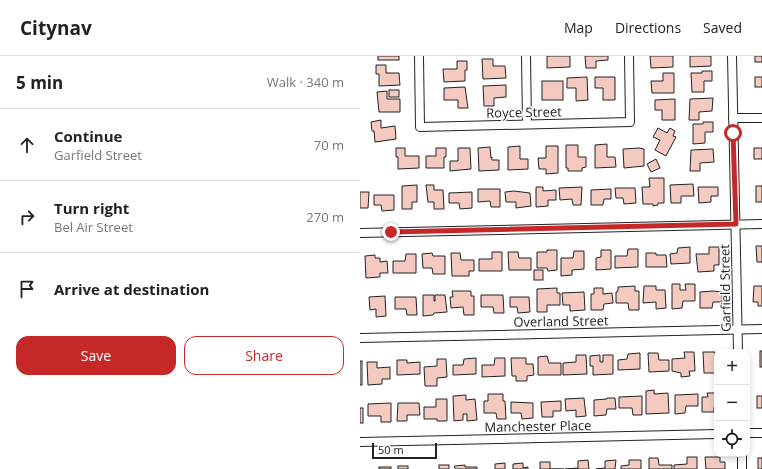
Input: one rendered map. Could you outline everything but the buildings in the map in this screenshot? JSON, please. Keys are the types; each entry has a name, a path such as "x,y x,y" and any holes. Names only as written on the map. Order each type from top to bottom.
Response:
{"street":[{"name":"Royce Street","path":"419,56 420,127 630,122 629,56"},
{"path":"526,56 527,124"},
{"name":"Garfield Street","path":"732,56 738,349"},
{"path":"733,118 762,118"},
{"path":"360,233 762,224"},
{"name":"Overland Street","path":"360,338 762,329"},
{"path":"750,434 762,433"},
{"name":"Manchester Place","path":"360,442 714,434"},
{"path":"742,457 742,469"}],"route":[{"path":"391,232 736,224 733,133"}]}
